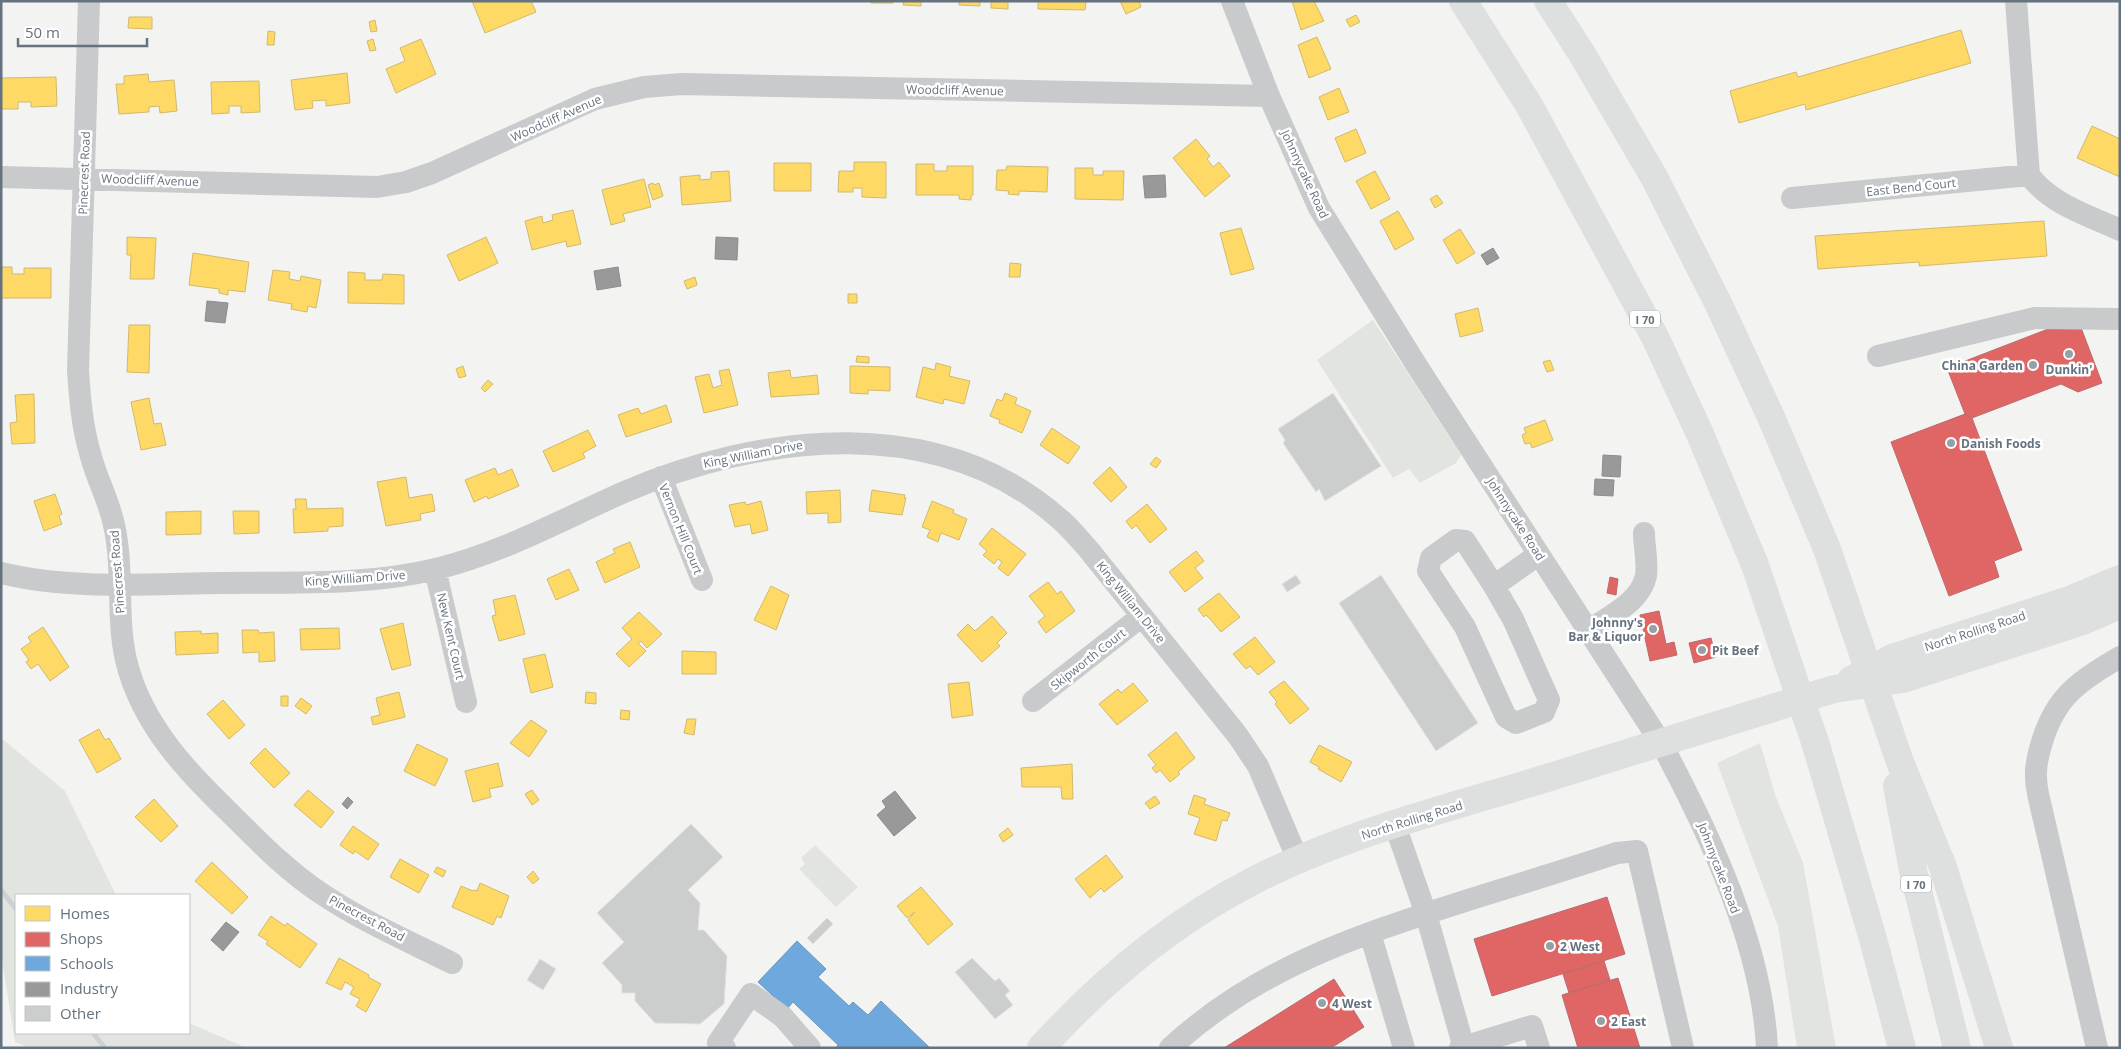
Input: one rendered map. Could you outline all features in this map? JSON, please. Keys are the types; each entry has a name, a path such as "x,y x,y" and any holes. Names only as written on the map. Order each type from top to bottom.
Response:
{"main road":[{"name":"I 70","path":"1463,1 1529,105 1655,336 1700,434 1755,565 1816,744 1902,1048"},
{"name":"I 70","path":"1548,1 1582,54 1654,177 1718,303 1771,417 1827,549 1884,719 1914,875 1957,1048"},
{"name":"North Rolling Road","path":"1834,689 1892,658 2072,599 2120,579"},
{"name":"North Rolling Road","path":"1041,1048 1069,1017 1098,990 1159,942 1203,910 1252,881 1298,860 1350,839 1834,689 1902,679 2083,621 2120,605"},
{"path":"1884,719 1943,867 1999,1048"},
{"path":"1872,939 1886,1048"}],"street":[{"name":"Pinecrest Road","path":"89,1 78,371 81,416 90,455 114,525 118,547 121,632 134,687 150,719 187,771 264,846 321,893 357,916 452,962"},
{"name":"Johnnycake Road","path":"1232,1 1269,96 1315,200 1334,233 1538,554 1661,743 1708,835 1732,897 1749,948 1760,996 1767,1048"},
{"path":"2016,1 2029,175 2036,185 2062,203 2120,230"},
{"name":"Woodcliff Avenue","path":"1,176 377,186 406,182 456,163 595,99 644,87 682,84 1269,96"},
{"name":"East Bend Court","path":"1792,198 2029,175"},
{"path":"1878,356 2035,318 2120,319"},
{"name":"King William Drive","path":"1,573 63,582 119,584 336,581 385,578 435,569 489,554 661,477 707,462 791,445 864,443 902,447 976,468 1009,484 1056,516 1089,550 1238,736 1258,766 1298,860"},
{"name":"Vernon Hill Court","path":"661,477 702,580"},
{"path":"1588,631 1631,602 1642,589 1646,574 1644,532"},
{"path":"1456,540 1465,541 1494,586 1513,619 1548,700 1544,712 1516,722 1506,717 1465,627 1428,570 1431,558 1456,540"},
{"path":"1494,586 1538,554"},
{"name":"New Kent Court","path":"435,569 466,702"},
{"name":"Skipworth Court","path":"1033,701 1142,616"},
{"path":"2097,1048 2038,794 2035,771 2052,714 2067,695 2087,677 2120,657"},
{"path":"1395,825 1426,914 1463,1047 1532,1026 1538,1048"},
{"path":"1170,1048 1212,1013 1260,981 1316,953 1426,914 1617,853 1638,851 1683,1048"},
{"path":"1370,933 1404,1048"},
{"path":"725,1048 718,1043 751,994 783,1017 810,1048"}],"shaded area":[{"path":"1373,320 1461,455 1456,463 1420,483 1409,469 1393,478 1317,360"},
{"path":"1,738 65,791 116,894 15,894 15,1034 190,1034 190,1023 247,1048 29,1048 15,1042 1,953"},
{"path":"1760,743 1776,797 1803,863 1836,1048 1797,1048 1778,926 1717,763"},
{"path":"815,845 858,887 836,907 799,869 805,864 801,858"}],"building: Homes":[{"path":"472,1 531,1 536,12 485,33"},
{"path":"871,1 893,1 893,3 871,3"},
{"path":"904,1 921,1 921,6 903,5"},
{"path":"959,1 980,1 980,6 959,5"},
{"path":"991,1 1008,1 1008,9 991,8"},
{"path":"1038,1 1086,1 1085,10 1038,9"},
{"path":"1120,1 1139,1 1141,7 1126,14"},
{"path":"1292,1 1314,1 1324,21 1301,30"},
{"path":"1356,15 1360,22 1350,27 1346,20"},
{"path":"129,17 152,17 152,29 128,28"},
{"path":"375,20 377,31 371,32 369,22"},
{"path":"1961,30 1971,63 1806,110 1805,104 1739,123 1730,91 1796,72 1798,77"},
{"path":"268,31 275,32 274,45 267,45"},
{"path":"1317,37 1331,69 1309,78 1298,45"},
{"path":"373,39 376,50 370,51 367,41"},
{"path":"421,39 436,74 396,93 386,69 405,61 400,48"},
{"path":"347,73 350,103 326,106 326,100 312,101 313,108 295,110 291,80"},
{"path":"148,74 149,82 174,80 177,111 160,113 159,106 149,107 149,112 119,114 116,84 124,84 124,76"},
{"path":"56,77 57,106 31,107 31,102 18,102 18,109 1,109 1,78"},
{"path":"259,81 260,112 241,113 241,106 229,106 229,113 212,114 211,82"},
{"path":"1339,88 1349,112 1328,120 1319,97"},
{"path":"2092,126 2120,139 2120,177 2077,158"},
{"path":"1356,129 1366,153 1345,162 1335,138"},
{"path":"1196,139 1210,156 1207,159 1213,167 1219,162 1230,176 1205,197 1173,158"},
{"path":"854,162 886,162 886,198 862,197 862,188 853,188 853,192 838,192 839,171 854,171"},
{"path":"774,163 811,163 811,191 774,191"},
{"path":"916,164 934,164 934,171 947,171 947,166 973,166 973,195 971,200 959,199 959,195 916,195"},
{"path":"1007,166 1048,167 1047,192 1019,191 1019,195 1008,194 1009,191 996,190 997,170 1006,170"},
{"path":"1075,168 1093,168 1093,175 1103,175 1103,171 1124,171 1123,200 1075,199"},
{"path":"729,171 731,201 682,205 680,177 700,175 700,180 711,179 711,172"},
{"path":"1375,171 1390,199 1371,209 1356,181"},
{"path":"644,179 651,207 623,214 625,221 611,225 602,190"},
{"path":"653,183 654,185 659,183 663,196 653,200 648,185"},
{"path":"1437,195 1443,203 1435,208 1430,199"},
{"path":"573,210 581,244 567,247 566,241 532,250 525,221 542,216 543,223 553,220 552,215"},
{"path":"1398,211 1414,239 1395,250 1380,221"},
{"path":"2044,221 2047,256 1919,266 1919,262 1818,269 1815,236"},
{"path":"1241,228 1254,269 1231,275 1220,233"},
{"path":"1460,229 1475,253 1457,264 1443,240"},
{"path":"127,237 156,238 154,279 130,279 131,255 127,255"},
{"path":"486,237 498,263 459,281 447,255"},
{"path":"193,253 249,262 245,292 228,290 228,295 219,293 219,289 189,285"},
{"path":"1010,263 1021,264 1020,277 1009,277"},
{"path":"1,267 12,267 12,274 24,274 24,268 51,268 51,298 1,298"},
{"path":"273,270 290,272 289,279 300,281 301,276 321,280 316,308 308,306 307,312 291,309 292,304 268,300"},
{"path":"348,272 365,273 365,280 382,280 383,274 404,275 404,304 348,303"},
{"path":"695,277 697,285 687,289 684,281"},
{"path":"848,294 857,294 857,303 848,303"},
{"path":"1478,308 1483,331 1460,337 1455,314"},
{"path":"129,325 150,325 149,373 127,372"},
{"path":"857,356 869,357 869,363 856,362"},
{"path":"1550,360 1554,370 1547,372 1543,362"},
{"path":"936,363 951,367 949,376 970,381 964,404 944,399 943,404 916,397 923,367 935,370"},
{"path":"463,366 466,376 459,378 456,369"},
{"path":"850,366 890,367 890,391 868,390 868,394 850,393"},
{"path":"729,369 738,405 704,413 695,377 709,374 713,388 722,385 719,371"},
{"path":"790,370 791,378 817,375 819,394 771,397 768,373"},
{"path":"488,380 493,384 485,392 481,388"},
{"path":"1005,393 1017,398 1015,404 1031,411 1022,433 999,423 1000,420 990,416 997,399 1002,401"},
{"path":"34,394 35,443 12,444 10,423 17,422 15,395"},
{"path":"149,398 154,424 161,423 166,445 141,450 131,402"},
{"path":"666,405 672,422 626,437 618,415 638,408 641,414"},
{"path":"1545,420 1553,440 1532,448 1530,443 1525,444 1522,435 1526,433 1524,428"},
{"path":"1052,428 1080,447 1068,464 1040,445"},
{"path":"588,430 596,446 583,453 585,458 553,472 543,451"},
{"path":"1156,457 1161,461 1156,468 1150,464"},
{"path":"1110,467 1127,487 1111,502 1093,483"},
{"path":"495,468 498,475 512,469 519,486 488,499 487,496 474,502 465,480"},
{"path":"406,477 409,498 432,494 435,511 420,514 421,520 386,526 377,482"},
{"path":"840,490 841,522 828,523 828,513 807,514 806,492"},
{"path":"872,490 905,495 902,515 869,511"},
{"path":"55,494 62,514 59,516 62,524 44,531 34,501"},
{"path":"295,499 306,499 307,509 343,508 343,526 328,527 328,531 294,533 293,509 296,509"},
{"path":"761,501 768,530 752,534 750,524 735,527 729,505 745,502 746,505"},
{"path":"932,501 954,510 953,513 967,519 959,540 941,533 938,542 927,537 930,530 922,527"},
{"path":"1147,504 1167,529 1150,543 1136,525 1132,529 1126,521"},
{"path":"201,511 201,534 166,535 166,512"},
{"path":"233,511 259,511 259,533 234,534"},
{"path":"992,528 1026,554 1008,576 998,568 1002,562 998,559 994,564 983,555 987,551 979,544"},
{"path":"630,542 640,567 605,583 596,562 615,553 613,549"},
{"path":"1196,551 1204,561 1195,568 1203,578 1185,592 1169,572"},
{"path":"569,569 579,590 556,600 547,579"},
{"path":"1048,582 1057,594 1061,591 1075,611 1046,633 1038,622 1045,616 1029,596"},
{"path":"771,586 789,595 776,630 754,620"},
{"path":"1219,593 1240,617 1221,632 1198,609"},
{"path":"515,595 525,634 499,641 492,616 496,615 493,600"},
{"path":"639,612 662,634 647,648 641,641 638,643 646,651 629,667 616,654 632,639 622,628"},
{"path":"992,616 1007,633 997,643 1000,646 982,662 957,635 968,624 975,631"},
{"path":"403,623 411,665 392,670 380,629"},
{"path":"43,627 69,667 50,681 38,664 31,669 26,662 29,660 21,649 31,642 28,637"},
{"path":"339,628 340,649 301,650 300,629"},
{"path":"242,630 258,630 259,633 274,632 275,661 259,662 259,652 243,653"},
{"path":"201,631 201,634 218,633 218,653 176,655 175,632"},
{"path":"1255,637 1275,662 1258,675 1250,666 1246,669 1233,654"},
{"path":"682,651 716,652 716,674 682,674"},
{"path":"545,654 553,687 531,693 523,659"},
{"path":"1284,681 1309,709 1290,724 1275,704 1277,702 1269,692"},
{"path":"969,682 973,715 952,718 948,684"},
{"path":"1133,683 1148,701 1117,725 1099,704 1118,689 1121,693"},
{"path":"399,692 405,717 373,725 371,717 380,715 376,698"},
{"path":"586,692 596,693 596,704 585,703"},
{"path":"281,696 288,696 288,706 281,706"},
{"path":"301,698 312,706 306,714 295,706"},
{"path":"223,700 245,725 229,739 207,714"},
{"path":"621,710 630,711 629,720 620,719"},
{"path":"687,719 696,719 694,735 684,733"},
{"path":"531,720 547,731 529,757 510,743"},
{"path":"99,729 105,740 109,738 121,759 97,773 79,740"},
{"path":"1176,732 1195,758 1178,772 1180,774 1170,782 1160,770 1156,773 1152,768 1156,765 1148,755"},
{"path":"417,744 448,759 435,786 404,771"},
{"path":"1319,745 1352,762 1341,782 1318,769 1319,767 1310,762"},
{"path":"265,748 290,773 274,788 250,763"},
{"path":"498,763 503,786 489,789 491,797 473,802 465,771"},
{"path":"1072,764 1073,799 1062,799 1061,787 1022,787 1021,768"},
{"path":"308,790 334,812 321,828 294,805"},
{"path":"532,790 539,800 532,805 525,794"},
{"path":"1194,795 1206,799 1204,804 1230,813 1227,821 1222,820 1216,841 1194,834 1200,818 1188,814"},
{"path":"1155,796 1160,803 1150,809 1145,803"},
{"path":"154,799 178,826 161,842 135,817"},
{"path":"353,826 379,844 368,860 355,851 353,854 340,845"},
{"path":"1008,828 1013,835 1003,842 999,835"},
{"path":"1106,855 1123,877 1104,892 1101,888 1090,898 1075,879"},
{"path":"400,859 429,875 419,893 390,877"},
{"path":"212,862 248,897 232,914 195,881"},
{"path":"437,867 446,871 443,877 434,872"},
{"path":"533,871 539,879 533,884 527,877"},
{"path":"480,883 509,896 501,918 497,916 493,925 452,907 461,886 477,891"},
{"path":"921,887 953,924 928,945 908,920 915,912 907,918 897,906"},
{"path":"271,916 285,926 287,923 317,944 300,968 266,944 268,941 258,935"},
{"path":"339,958 381,984 366,1012 356,1006 360,999 350,994 354,987 345,982 341,990 326,983"}],"building: Shops":[{"path":"2061,324 2080,325 2102,383 2078,392 2061,384 1972,418 1965,414 1947,368"},
{"path":"1965,414 1972,418 2022,550 1994,561 1999,577 1949,596 1891,442"},
{"path":"1610,577 1618,579 1616,595 1607,593"},
{"name":"Johnny's Bar & Liquor","path":"1659,611 1666,644 1674,642 1677,655 1650,661 1640,615"},
{"name":"Pit Beef","path":"1711,638 1716,657 1694,663 1689,643"},
{"name":"2 West","path":"1607,897 1625,954 1492,996 1474,939"},
{"path":"1604,961 1610,980 1569,993 1563,974"},
{"name":"2 East","path":"1618,978 1640,1048 1578,1048 1562,995"},
{"name":"4 West","path":"1334,979 1364,1027 1331,1048 1224,1048"}],"building: Schools":[{"path":"797,941 826,969 818,977 849,1006 853,1002 868,1015 881,1001 930,1048 836,1048 838,1045 793,1002 787,1009 758,982"}],"building: Industry":[{"path":"1165,175 1166,197 1145,198 1143,176"},
{"path":"716,237 738,238 737,260 715,259"},
{"path":"1493,248 1499,258 1487,265 1481,255"},
{"path":"618,267 621,286 597,290 594,271"},
{"path":"207,301 228,303 225,323 205,321"},
{"path":"1603,455 1621,456 1620,477 1602,476"},
{"path":"1595,479 1614,480 1613,496 1594,495"},
{"path":"895,791 916,818 894,836 877,815 886,807 882,801"},
{"path":"348,797 353,802 347,809 342,804"},
{"path":"226,922 239,932 223,951 211,940"}],"building: Other":[{"path":"1333,393 1381,466 1325,501 1319,489 1316,492 1283,443 1285,440 1278,429"},
{"path":"1296,575 1301,583 1287,592 1282,584"},
{"path":"1381,575 1478,723 1436,751 1339,603"},
{"path":"691,824 723,857 688,890 700,903 698,930 704,930 727,956 724,1004 700,1024 655,1023 635,1001 635,993 622,993 622,985 602,963 624,942 597,913"},
{"path":"827,918 833,924 813,944 807,938"},
{"path":"972,958 995,981 999,978 1010,991 1005,995 1013,1005 995,1019 955,972"},
{"path":"540,959 556,969 543,990 527,980"}],"waterway":[{"path":"1,890 15,908"},
{"path":"94,1034 105,1048"}],"place":[{"name":"Dunkin'","path":"2069,354"},
{"name":"China Garden","path":"2033,365"},
{"name":"Danish Foods","path":"1951,443"},
{"name":"Johnny's Bar & Liquor","path":"1653,629"},
{"name":"Pit Beef","path":"1702,650"},
{"name":"2 West","path":"1550,946"},
{"name":"4 West","path":"1322,1003"},
{"name":"2 East","path":"1601,1021"}]}
